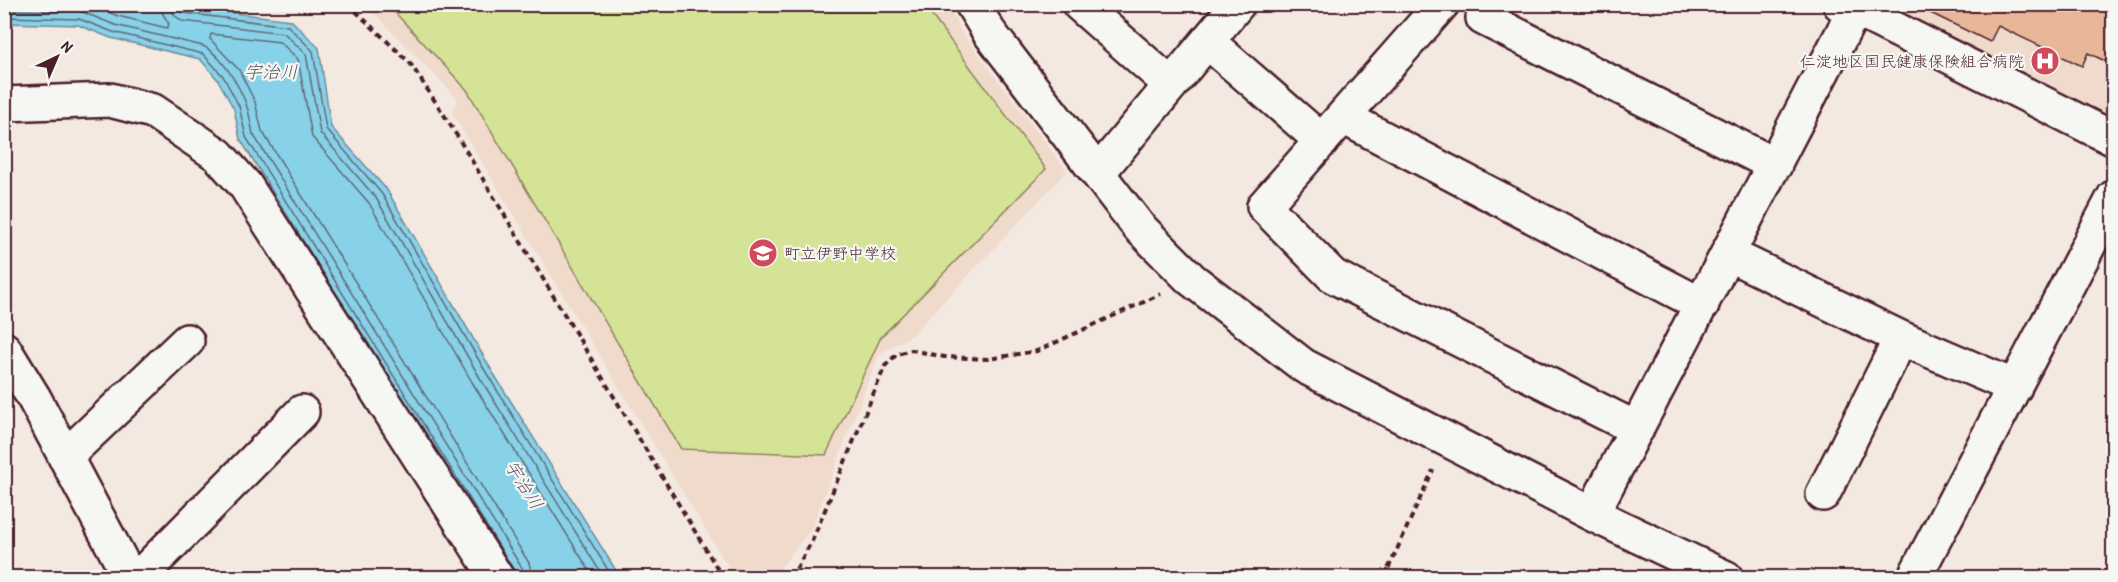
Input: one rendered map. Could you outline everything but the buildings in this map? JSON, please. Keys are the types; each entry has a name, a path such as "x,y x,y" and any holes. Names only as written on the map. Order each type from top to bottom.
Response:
{"street":[{"path":"972,4 989,32 1139,227 1191,279 1304,366 1592,514 1726,578"},
{"path":"1079,4 1171,85"},
{"path":"1098,173 1239,4"},
{"path":"1442,4 1264,207 1333,276 1636,429"},
{"path":"1451,4 1489,11 1775,165"},
{"path":"1592,514 1775,165 1847,7 2114,139"},
{"path":"1208,42 1322,141"},
{"path":"4,104 110,100 153,111 218,154 245,185 497,578"},
{"path":"1343,117 1702,305"},
{"path":"1914,578 2114,197"},
{"path":"1728,254 1900,338 2015,387"},
{"path":"1823,494 1900,338"},
{"path":"65,458 187,341"},
{"path":"4,349 34,398 130,578"},
{"path":"138,578 302,412"}],"path":[{"path":"348,4 410,63 454,131 723,578"},
{"path":"791,578 812,542 885,366 897,354 912,350 944,357 988,359 1037,351 1191,279"},
{"path":"1384,578 1447,439"}],"shaded area":[{"name":"町立伊野中学校","path":"366,5 948,5 960,30 1067,171 912,335 879,354 811,529 773,577 741,577 727,565 452,113 458,99"},
{"name":"仁淀地区国民健康保険組合病院","path":"1870,5 2113,5 2113,118 2106,131"}],"green space":[{"name":"町立伊野中学校","path":"388,5 924,5 1046,169 881,337 826,455 681,449 467,90"}],"water":[{"name":"宇治川","path":"5,4 170,5 291,20 319,48 331,127 387,190 492,371 620,577 512,577 240,139 234,109 218,80 200,59 111,38 78,25 5,23"}],"place":[{"name":"仁淀地区国民健康保険組合病院","path":"2045,61"},
{"name":"町立伊野中学校","path":"763,253"}]}
